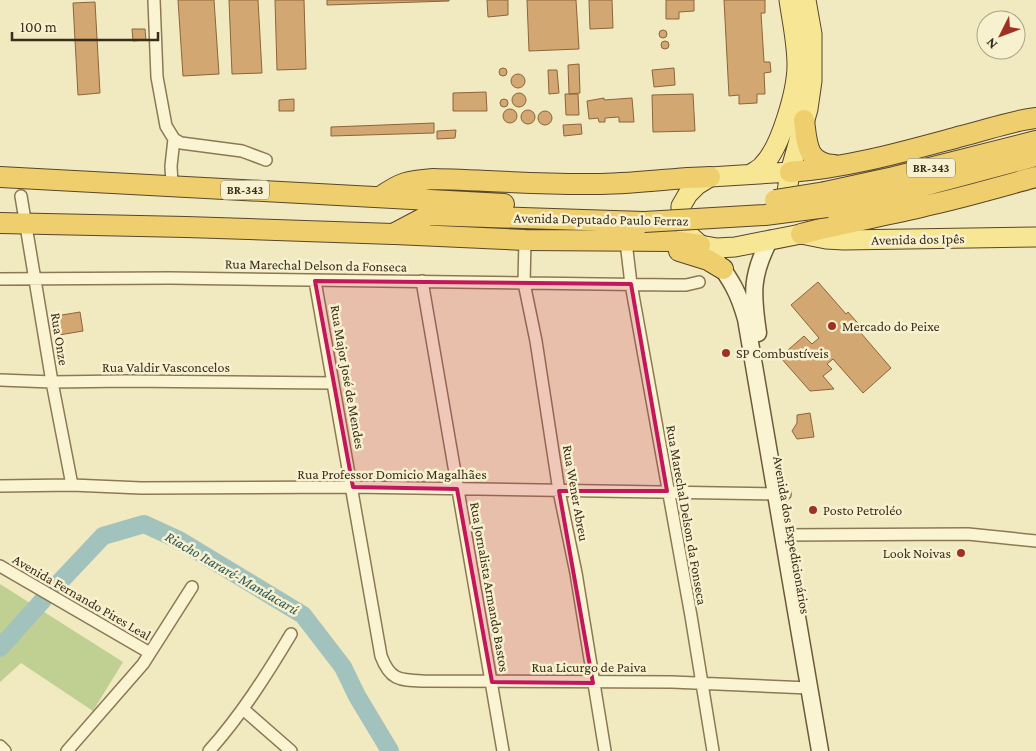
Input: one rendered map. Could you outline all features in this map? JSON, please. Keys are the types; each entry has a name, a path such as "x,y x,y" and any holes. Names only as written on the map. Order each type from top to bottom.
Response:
{"highway":[{"path":"790,172 834,166 911,150 1016,120 1036,118"},
{"path":"804,120 806,140 812,156 825,165 834,166"},
{"name":"Avenida Deputado Paulo Ferraz","path":"490,210 588,222 644,216 764,215 826,200 903,175 1036,142"},
{"name":"Avenida Deputado Paulo Ferraz","path":"826,200 900,192 1036,156"},
{"path":"801,234 953,200 1036,176"},
{"name":"BR-343","path":"0,177 380,197 490,210"},
{"path":"380,197 397,185 414,180 628,184 677,178 710,177"},
{"name":"BR-343","path":"393,234 429,215 490,210"},
{"path":"0,223 186,227 524,240 673,241 700,245"},
{"path":"628,242 691,254 708,260 723,269"}],"main road":[{"path":"751,174 764,165 768,159 781,132 794,92 796,51 789,0"},
{"path":"751,319 757,266 770,239 778,228 784,211 790,172 808,109 812,81 812,34 806,0"},
{"path":"751,319 723,269 687,233 681,217 681,206 688,194 697,185 710,177 790,172"},
{"path":"751,174 772,186 785,202"},
{"path":"700,245 717,248 801,234"},
{"name":"Avenida dos Ipês","path":"801,234 844,240 1036,237"},
{"name":"Avenida dos Expedicionários","path":"751,319 820,751"},
{"name":"Avenida dos Expedicionários","path":"787,535 830,751"}],"street":[{"path":"154,0 157,77 166,126 174,139 180,143 190,145 242,151 266,160"},
{"path":"172,185 171,166 174,139"},
{"name":"Rua Onze","path":"21,196 52,382 72,485"},
{"name":"Rua Wener Abreu","path":"524,240 524,283 536,341 559,491 576,573 605,751"},
{"name":"Rua Marechal Delson da Fonseca","path":"628,242 631,284 691,616 712,751"},
{"name":"Rua Marechal Delson da Fonseca","path":"0,278 170,278 686,285 700,282"},
{"name":"Rua Major José de Mendes","path":"315,281 332,383 353,488 381,656"},
{"name":"Rua Jornalista Armando Bastos","path":"422,281 503,751"},
{"name":"Rua Valdir Vasconcelos","path":"0,380 52,382 332,383"},
{"name":"Rua Professor Domicio Magalhães","path":"0,486 72,485 151,488 667,491 780,494"},
{"path":"787,535 968,534 1036,541"},
{"name":"Avenida Fernando Pires Leal","path":"0,566 150,653"},
{"path":"67,751 128,682 150,653 192,587"},
{"path":"209,751 261,686 291,634"},
{"name":"Rua Licurgo de Paiva","path":"381,656 386,670 393,676 399,679 423,681 672,682 809,688"},
{"path":"243,709 291,751"},
{"path":"0,746 5,751"}],"highlighted area":[{"path":"315,281 631,284 667,491 559,491 593,683 492,682 457,489 353,487"}],"green space":[{"path":"0,584 123,662 93,711 21,663 0,682"}],"building":[{"path":"178,0 214,0 219,74 183,76"},
{"path":"229,0 258,0 262,73 232,74"},
{"path":"275,0 304,0 306,69 277,70"},
{"path":"327,0 449,0 449,1 327,5"},
{"path":"487,0 508,0 508,15 488,17"},
{"path":"527,0 576,0 579,49 529,51"},
{"path":"589,0 612,0 613,28 590,29"},
{"path":"666,0 694,0 694,11 679,12 679,19 666,19"},
{"path":"724,0 765,0 765,13 761,13 764,62 770,62 771,72 764,73 765,94 757,94 757,103 739,104 739,95 729,96"},
{"path":"95,2 100,93 78,95 73,3"},
{"path":"132,29 145,29 146,40 133,41"},
{"path":"663,30 667,34 663,38 659,34"},
{"path":"665,41 669,45 665,49 661,45"},
{"path":"579,64 580,93 569,94 568,65"},
{"path":"503,68 507,72 503,76 499,72"},
{"path":"674,68 675,85 654,87 652,70"},
{"path":"548,70 557,70 559,93 549,94"},
{"path":"518,74 523,76 525,81 523,86 518,88 513,86 511,81 513,76"},
{"path":"486,92 487,111 453,111 453,93"},
{"path":"519,93 524,95 526,100 524,105 519,107 514,105 512,100 514,95"},
{"path":"565,94 578,94 579,115 566,115"},
{"path":"693,94 695,131 653,132 652,95"},
{"path":"604,98 604,100 632,98 634,122 619,122 619,117 605,118 605,122 599,122 598,118 589,119 587,101"},
{"path":"294,99 294,111 279,111 279,100"},
{"path":"504,99 508,103 504,107 500,103"},
{"path":"510,109 515,111 517,116 515,121 510,123 505,121 503,116 505,111"},
{"path":"528,110 533,112 535,117 533,122 528,124 523,122 521,117 523,112"},
{"path":"545,111 550,113 552,118 550,123 545,125 540,123 538,118 540,113"},
{"path":"434,123 434,133 331,136 331,127"},
{"path":"581,124 582,134 564,136 563,125"},
{"path":"456,130 455,138 437,139 437,131"},
{"path":"818,282 846,314 848,312 863,329 860,332 891,368 863,393 833,359 827,364 832,369 823,376 834,389 810,391 780,357 804,336 812,344 819,338 791,305"},
{"path":"80,312 83,331 59,335 56,316"},
{"path":"810,413 814,437 797,439 792,431 797,423 797,415"}],"waterway":[{"name":"Riacho Itararé-Mandacarú","path":"54,588 103,536 144,524 179,540 303,615 343,667 357,696 390,751"},
{"name":"Riacho Itararé-Mandacarú","path":"0,648 43,600"}],"place":[{"name":"Mercado do Peixe","path":"832,326"},
{"name":"SP Combustíveis","path":"726,353"},
{"name":"Posto Petroléo","path":"813,510"},
{"name":"Look Noivas","path":"961,553"}]}
